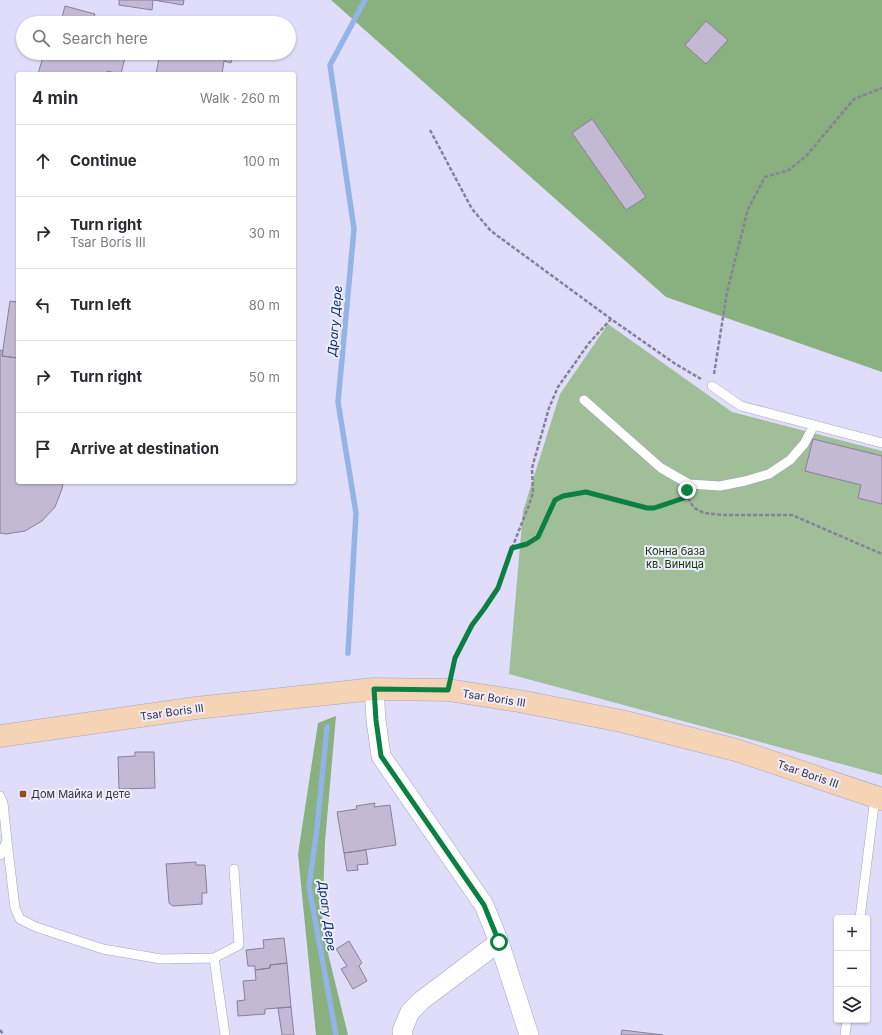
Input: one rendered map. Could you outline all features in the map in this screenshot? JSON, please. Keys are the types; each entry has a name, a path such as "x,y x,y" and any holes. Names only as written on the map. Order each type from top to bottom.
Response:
{"street":[{"name":"Tsar Boris III","path":"0,736 196,708 374,689 448,690 519,701 621,721 736,750 879,798"},
{"path":"374,689 376,720 381,756 484,905 499,942 529,1035"},
{"path":"403,1035 402,1031 410,1012 422,1000 499,942"}],"lane":[{"path":"712,386 741,406 882,442"},
{"path":"584,400 661,468 689,484 720,486 769,474 790,460 804,444 814,425"},
{"path":"0,796 3,803 15,908 20,919 36,927 103,950 161,959 214,958 239,945 234,869"},
{"path":"860,915 879,798"},
{"path":"0,855 7,841"},
{"path":"214,958 225,1035"},
{"path":"845,1035 847,1023"}],"path":[{"path":"430,130 472,209 491,231 674,363 712,386 727,292 748,209 765,177 789,170 807,155 854,99 882,88"},
{"path":"448,690 455,658 472,625 498,588 533,493 532,468 549,408 558,387 589,343 612,319"},
{"path":"512,548 527,544 538,537 555,500 563,496 586,492 647,508 654,508 687,497 689,503 694,508 704,513 723,515 792,515 882,554"},
{"path":"0,1030 4,1035"}],"green space":[{"path":"331,0 882,0 882,372 666,297"},
{"name":"Конна база кв. Виница","path":"608,324 732,412 882,451 882,775 509,674 523,511 560,394"},
{"path":"336,716 325,842 322,929 348,1035 316,1035 298,854 318,723"}],"building":[{"path":"119,0 153,0 152,10 119,5"},
{"path":"153,0 184,0 183,5"},
{"path":"65,6 95,14 94,16 62,16"},
{"path":"706,21 728,40 706,64 685,45"},
{"path":"42,60 124,60 121,72 39,72"},
{"path":"159,60 232,60 231,63 224,61 222,72 156,72"},
{"path":"592,119 646,197 626,210 572,133"},
{"path":"10,301 16,302 16,358 2,356"},
{"path":"0,350 3,351 2,356 16,358 16,484 63,484 55,507 42,521 25,531 6,534 0,533"},
{"path":"813,439 882,456 882,504 858,498 861,485 805,471"},
{"path":"135,752 154,752 155,788 119,789 118,757 135,756"},
{"path":"375,803 374,807 390,805 396,845 344,853 337,812 357,809 356,806"},
{"path":"366,850 368,864 357,865 358,870 347,871 344,853"},
{"path":"196,862 196,865 205,865 207,893 202,893 202,904 173,906 169,903 166,864"},
{"path":"284,938 287,963 270,965 270,968 255,970 255,966 248,966 246,950 264,948 263,940"},
{"path":"349,941 362,963 359,966 367,981 353,989 341,969 347,966 336,949"},
{"path":"287,963 291,1007 265,1009 265,1014 238,1016 237,1001 245,1000 243,981 256,980 255,970 270,968 270,965"},
{"path":"291,1007 294,1035 282,1035 278,1008"},
{"path":"622,1030 663,1035 621,1035"}],"waterway":[{"name":"Драгу Дере","path":"348,653 356,513 338,402 354,229 330,65 365,0"},
{"name":"Драгу Дере","path":"327,727 317,828 309,886 336,1035"}],"place":[{"name":"Дом Майка и дете","path":"23,794"}],"route":[{"path":"499,942 484,905 381,756 376,720 374,689 448,690 455,658 472,625 498,588 512,548 527,544 538,537 542,530 544,520 555,500 563,496 586,492 647,508 654,508 687,497 687,490"}]}
